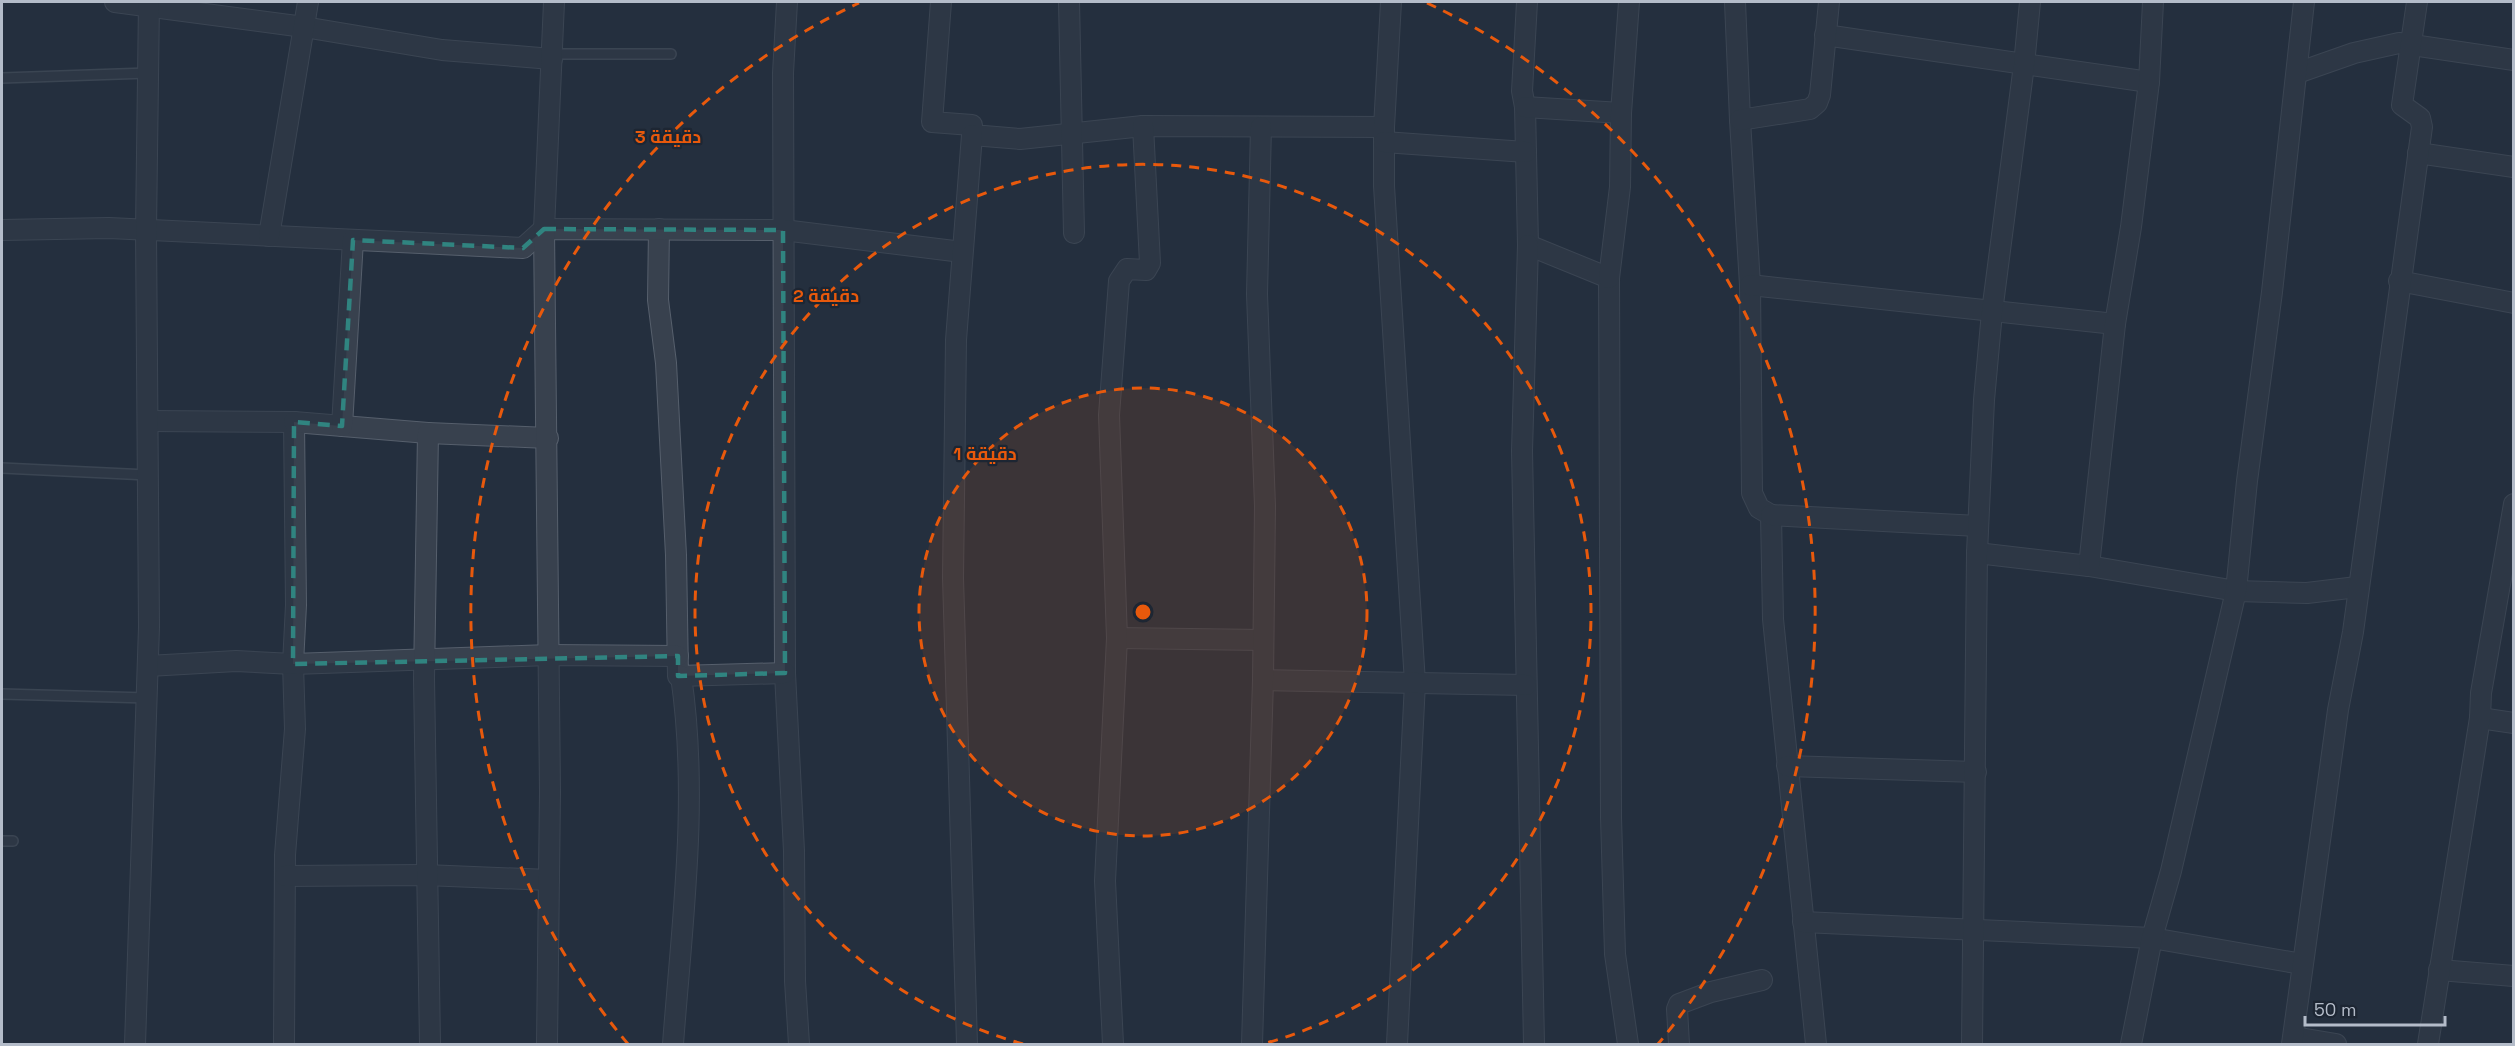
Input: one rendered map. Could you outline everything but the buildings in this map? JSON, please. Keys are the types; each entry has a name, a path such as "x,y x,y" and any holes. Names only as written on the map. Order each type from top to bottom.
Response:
{"street":[{"path":"115,2 149,4 442,50 552,56"},
{"path":"269,236 308,2"},
{"path":"547,1044 549,656 544,229 554,2"},
{"path":"787,2 783,73 785,673 794,851 795,981 799,1044"},
{"path":"941,2 932,122 972,125 956,340 953,578 967,1044"},
{"path":"1069,2 1074,233"},
{"path":"1390,2 1384,186 1414,683 1397,1044"},
{"path":"1527,2 1522,91 1525,107 1528,244 1522,451 1534,1044"},
{"path":"1628,1044 1615,954 1611,817 1609,278 1620,187 1621,113 1629,2"},
{"path":"1735,2 1750,285 1752,493 1759,508 1771,515 1978,526"},
{"path":"1740,120 1810,109 1817,103 1820,95 1829,2"},
{"path":"1972,1044 1978,526 1992,312 2030,2"},
{"path":"2088,566 2115,324 2131,227 2149,82 2153,2"},
{"path":"2130,1044 2152,938 2171,871 2236,591 2304,2"},
{"path":"2336,1044 2293,1041 2338,710 2353,632 2357,587 2422,127 2420,118 2402,105 2417,2"},
{"path":"135,1044 148,698 149,4"},
{"path":"1826,35 2149,82"},
{"path":"2297,73 2354,53 2399,43 2514,60"},
{"path":"1525,107 1621,113"},
{"path":"972,135 1020,139 1143,126 1261,127 1384,135 1526,152"},
{"path":"1113,1044 1105,881 1117,638 1109,415 1119,281 1127,269 1146,270 1150,263 1143,126"},
{"path":"1252,1044 1263,680 1265,506 1257,294 1261,127"},
{"path":"2418,153 2514,167"},
{"path":"2,230 109,228 523,248 544,229 783,230 962,252"},
{"path":"659,230 658,300 666,363 676,555 678,676 681,676 688,722 687,866 673,1044"},
{"path":"342,426 353,240"},
{"path":"1528,244 1609,278"},
{"path":"2399,280 2514,303"},
{"path":"1750,285 2115,324"},
{"path":"148,421 294,422 428,433 548,438"},
{"path":"284,1044 285,876 296,729 293,664 296,605 294,422"},
{"path":"428,433 424,659 425,875 429,1044"},
{"path":"2428,1044 2480,718 2481,693 2510,546 2514,504"},
{"path":"1771,515 1773,619 1816,1044"},
{"path":"1977,553 2088,566 2236,591 2307,593 2357,587"},
{"path":"1117,638 1263,640"},
{"path":"148,666 236,661 293,664 549,656 678,656"},
{"path":"681,676 785,673"},
{"path":"1263,680 1526,686"},
{"path":"2480,718 2514,723"},
{"path":"1787,766 1976,772"},
{"path":"285,876 425,875 549,880"},
{"path":"1803,922 2152,938 2302,964"},
{"path":"2439,970 2514,976"},
{"path":"1679,1044 1677,1009 1679,1005 1712,992 1762,980"}],"lane":[{"path":"552,56 670,54"},
{"path":"2,78 148,73"},
{"path":"2,468 148,475"},
{"path":"2,694 148,698"},
{"path":"2,841 13,841"}],"highlighted area":[{"path":"544,229 783,230 785,673 678,676 678,656 293,664 294,422 342,426 353,240 523,248"}]}
